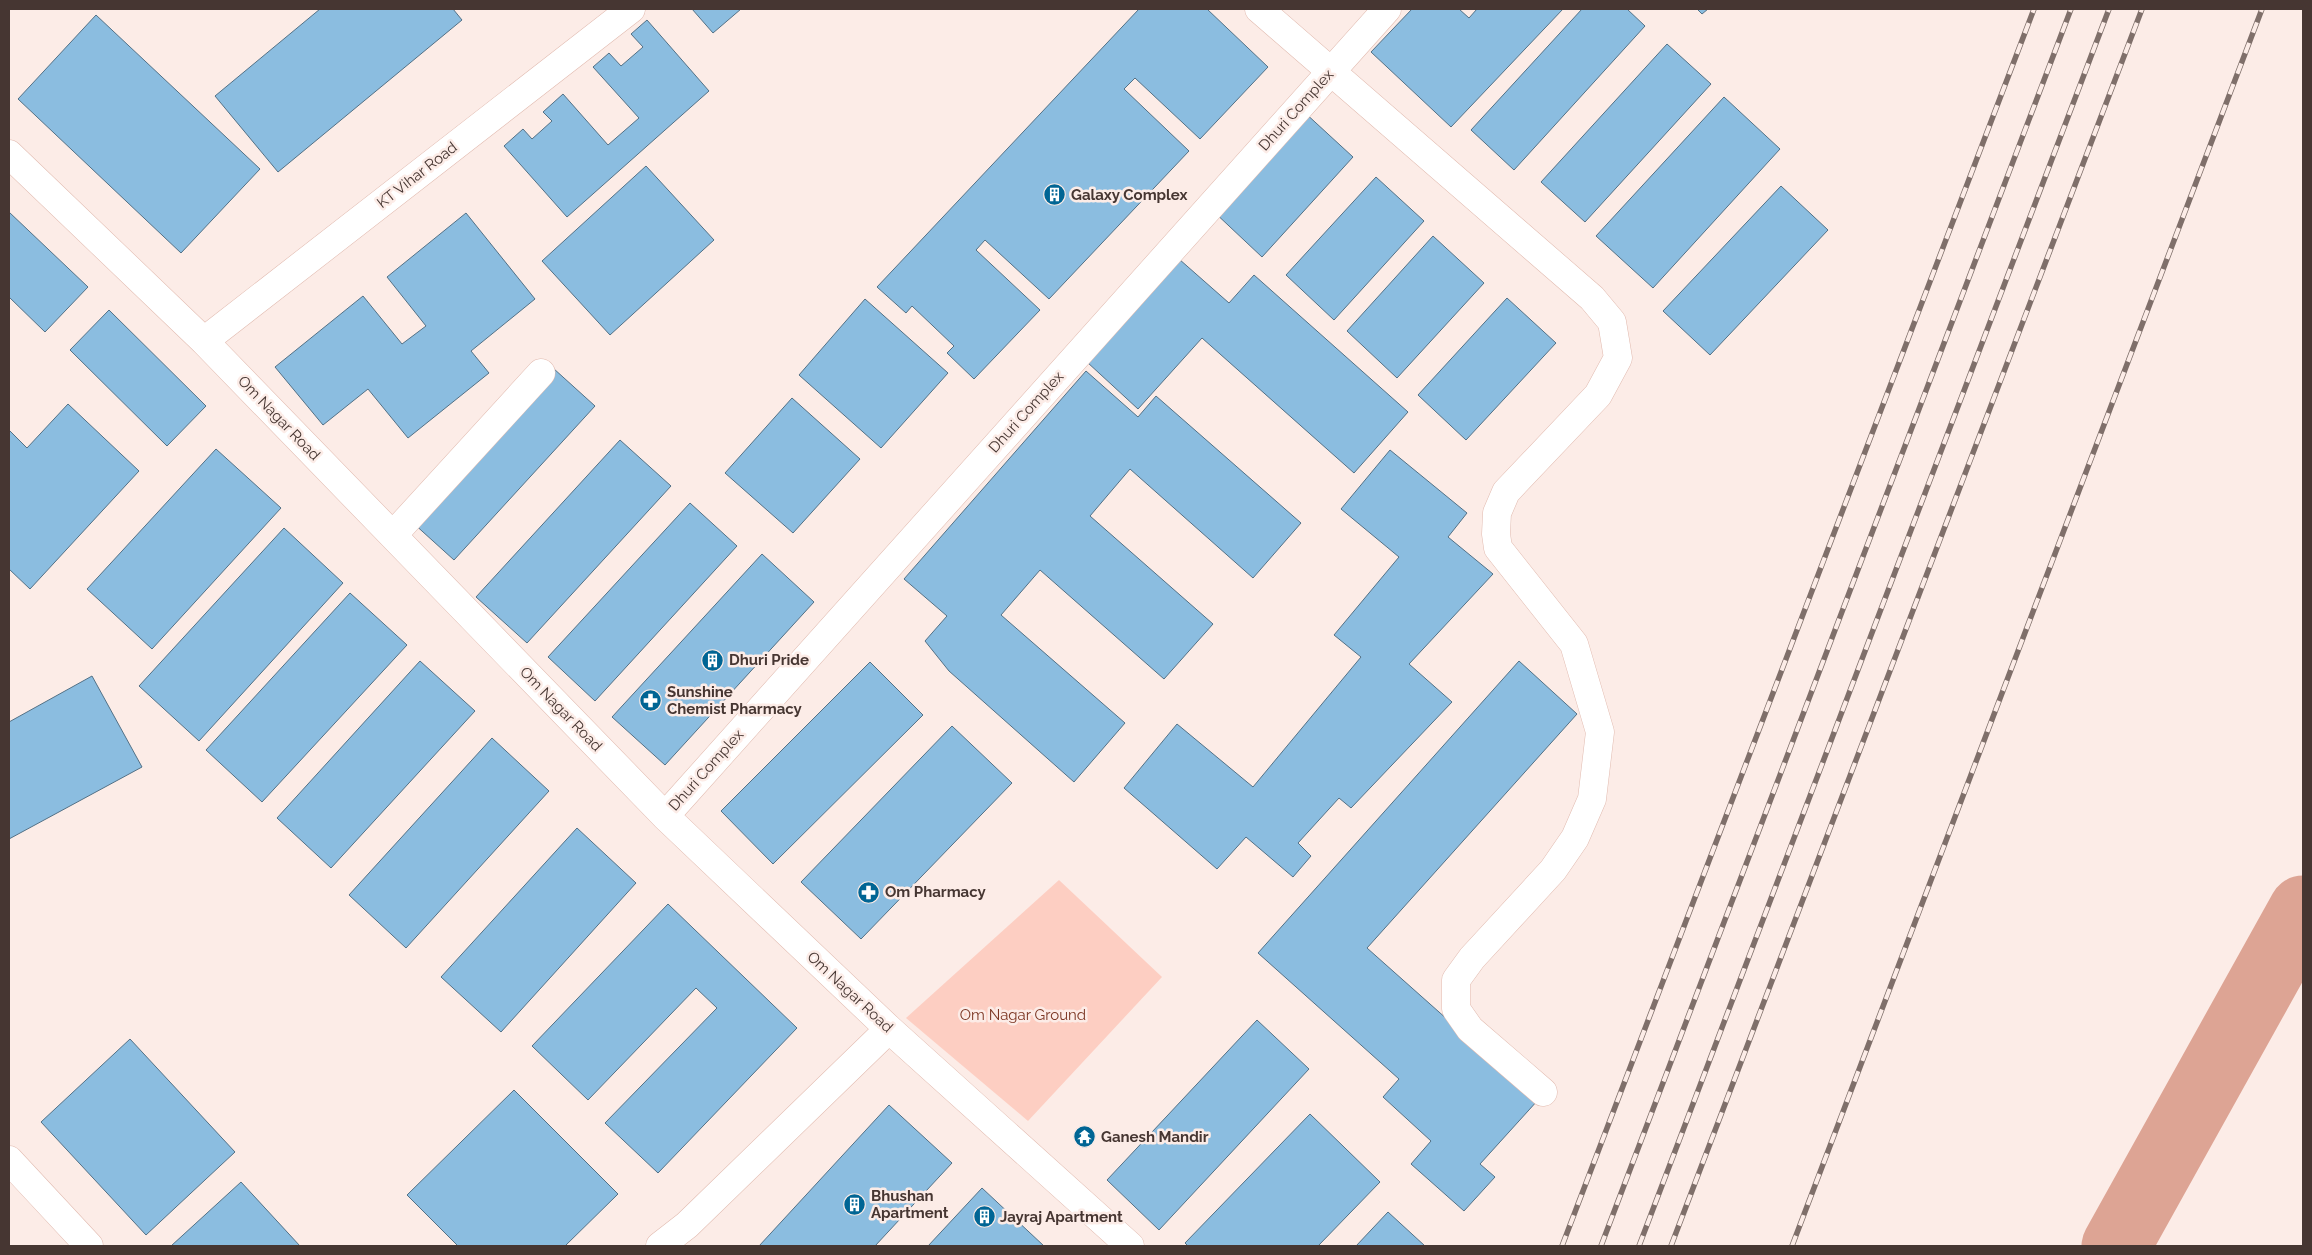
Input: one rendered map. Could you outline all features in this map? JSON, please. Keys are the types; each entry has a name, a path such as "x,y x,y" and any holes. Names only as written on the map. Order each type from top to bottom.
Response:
{"street":[{"name":"KT Vihar Road","path":"204,341 630,9"},
{"path":"1260,9 1330,72 1592,298 1612,322 1618,358 1598,394 1506,492 1497,513 1498,548 1574,644 1600,732 1592,799 1575,838 1553,870 1472,958 1456,980 1456,1008 1470,1029 1543,1092"},
{"name":"Dhuri Complex","path":"665,816 1387,9"},
{"name":"Om Nagar Road","path":"9,154 204,341 665,816 889,1029 1130,1246"},
{"path":"393,535 541,373"},
{"path":"660,1246 687,1225 889,1029"},
{"path":"9,1160 89,1246"}],"green space":[{"name":"Om Nagar Ground","path":"1059,880 1162,977 1028,1121 906,1018"}],"building":[{"path":"320,9 453,9 462,20 278,172 215,96"},
{"path":"692,9 741,9 713,33"},
{"name":"Galaxy Complex","path":"1139,9 1207,9 1268,67 1200,139 1135,78 1124,89 1189,151 1049,299 985,240 976,250 1040,310 974,379 947,353 954,346 912,306 906,313 877,287"},
{"path":"1412,9 1459,9 1469,18 1477,9 1563,9 1451,127 1371,52"},
{"path":"1582,9 1627,9 1645,26 1514,170 1471,130"},
{"path":"1697,9 1708,9 1702,14"},
{"path":"96,15 260,169 181,253 18,99"},
{"path":"647,20 709,91 567,217 504,146 523,129 532,139 552,121 543,112 563,94 608,145 639,118 593,67 609,53 621,66 643,47 631,34"},
{"path":"1667,44 1711,84 1585,222 1541,182"},
{"path":"1724,97 1780,149 1653,288 1596,236"},
{"path":"1303,111 1353,157 1262,257 1212,210"},
{"path":"646,166 714,240 610,335 542,261"},
{"path":"1376,177 1424,221 1334,320 1286,275"},
{"path":"1781,186 1828,230 1710,355 1663,311"},
{"path":"9,212 88,287 45,332 9,297"},
{"path":"466,213 535,299 471,351 489,373 408,438 368,389 323,425 275,367 363,296 402,344 426,326 387,277"},
{"path":"1433,236 1484,283 1397,378 1347,331"},
{"path":"1179,259 1229,303 1254,275 1408,412 1354,473 1202,338 1138,409 1087,362"},
{"path":"1507,298 1556,343 1466,440 1418,395"},
{"path":"865,299 948,373 881,448 799,375"},
{"path":"109,310 206,406 167,446 70,350"},
{"path":"553,368 595,406 454,560 412,522"},
{"path":"1086,371 1138,417 1156,396 1301,523 1253,578 1130,469 1090,516 1213,624 1164,679 1040,570 1001,615 1125,723 1074,782 949,671 925,641 947,616 904,579"},
{"path":"792,398 860,459 793,533 725,473"},
{"path":"68,404 139,471 30,589 9,569 9,430 27,448"},
{"path":"620,440 671,486 527,643 476,597"},
{"path":"216,449 281,508 152,649 87,589"},
{"path":"1390,450 1467,513 1448,537 1493,574 1409,664 1452,702 1351,808 1339,798 1298,843 1311,856 1293,877 1246,837 1217,869 1124,788 1177,724 1253,787 1361,657 1334,635 1399,557 1341,509"},
{"path":"690,503 737,546 595,701 548,657"},
{"path":"284,528 343,583 199,741 139,686"},
{"name":"Dhuri Pride","path":"762,554 814,602 665,765 612,717"},
{"path":"350,593 407,645 262,802 206,750"},
{"path":"420,661 475,711 331,868 277,818"},
{"path":"1519,661 1577,714 1367,948 1538,1100 1480,1164 1495,1177 1464,1211 1411,1164 1431,1141 1383,1097 1399,1079 1258,953"},
{"path":"870,662 923,715 773,864 721,811"},
{"path":"92,676 142,767 9,839 9,722"},
{"path":"952,726 1012,783 861,939 801,882"},
{"path":"492,738 549,791 406,948 349,895"},
{"path":"577,828 636,883 501,1032 441,977"},
{"path":"668,904 797,1028 658,1173 605,1123 717,1008 696,988 588,1100 532,1046"},
{"path":"1257,1020 1309,1069 1159,1230 1107,1180"},
{"path":"130,1039 235,1152 146,1235 41,1122"},
{"path":"514,1090 618,1194 565,1246 458,1246 407,1195"},
{"name":"Bhushan Apartment","path":"889,1105 952,1163 875,1246 759,1246"},
{"path":"1310,1114 1380,1182 1318,1246 1188,1246 1185,1243"},
{"path":"241,1182 300,1246 171,1246"},
{"name":"Jayraj Apartment","path":"982,1188 1044,1246 928,1246"},
{"path":"1388,1212 1425,1246 1356,1246"}],"waterway":[{"path":"2116,1246 2303,910"}],"railway":[{"path":"1562,1246 2034,9"},
{"path":"1601,1246 2071,9"},
{"path":"1639,1246 2109,9"},
{"path":"1671,1246 2142,9"},
{"path":"1792,1246 2262,9"}],"place":[{"name":"Galaxy Complex","path":"1055,195"},
{"name":"Dhuri Pride","path":"713,660"},
{"name":"Sunshine Chemist Pharmacy","path":"651,701"},
{"name":"Om Pharmacy","path":"869,892"},
{"name":"Ganesh Mandir","path":"1085,1137"},
{"name":"Bhushan Apartment","path":"855,1205"},
{"name":"Jayraj Apartment","path":"984,1217"}]}
